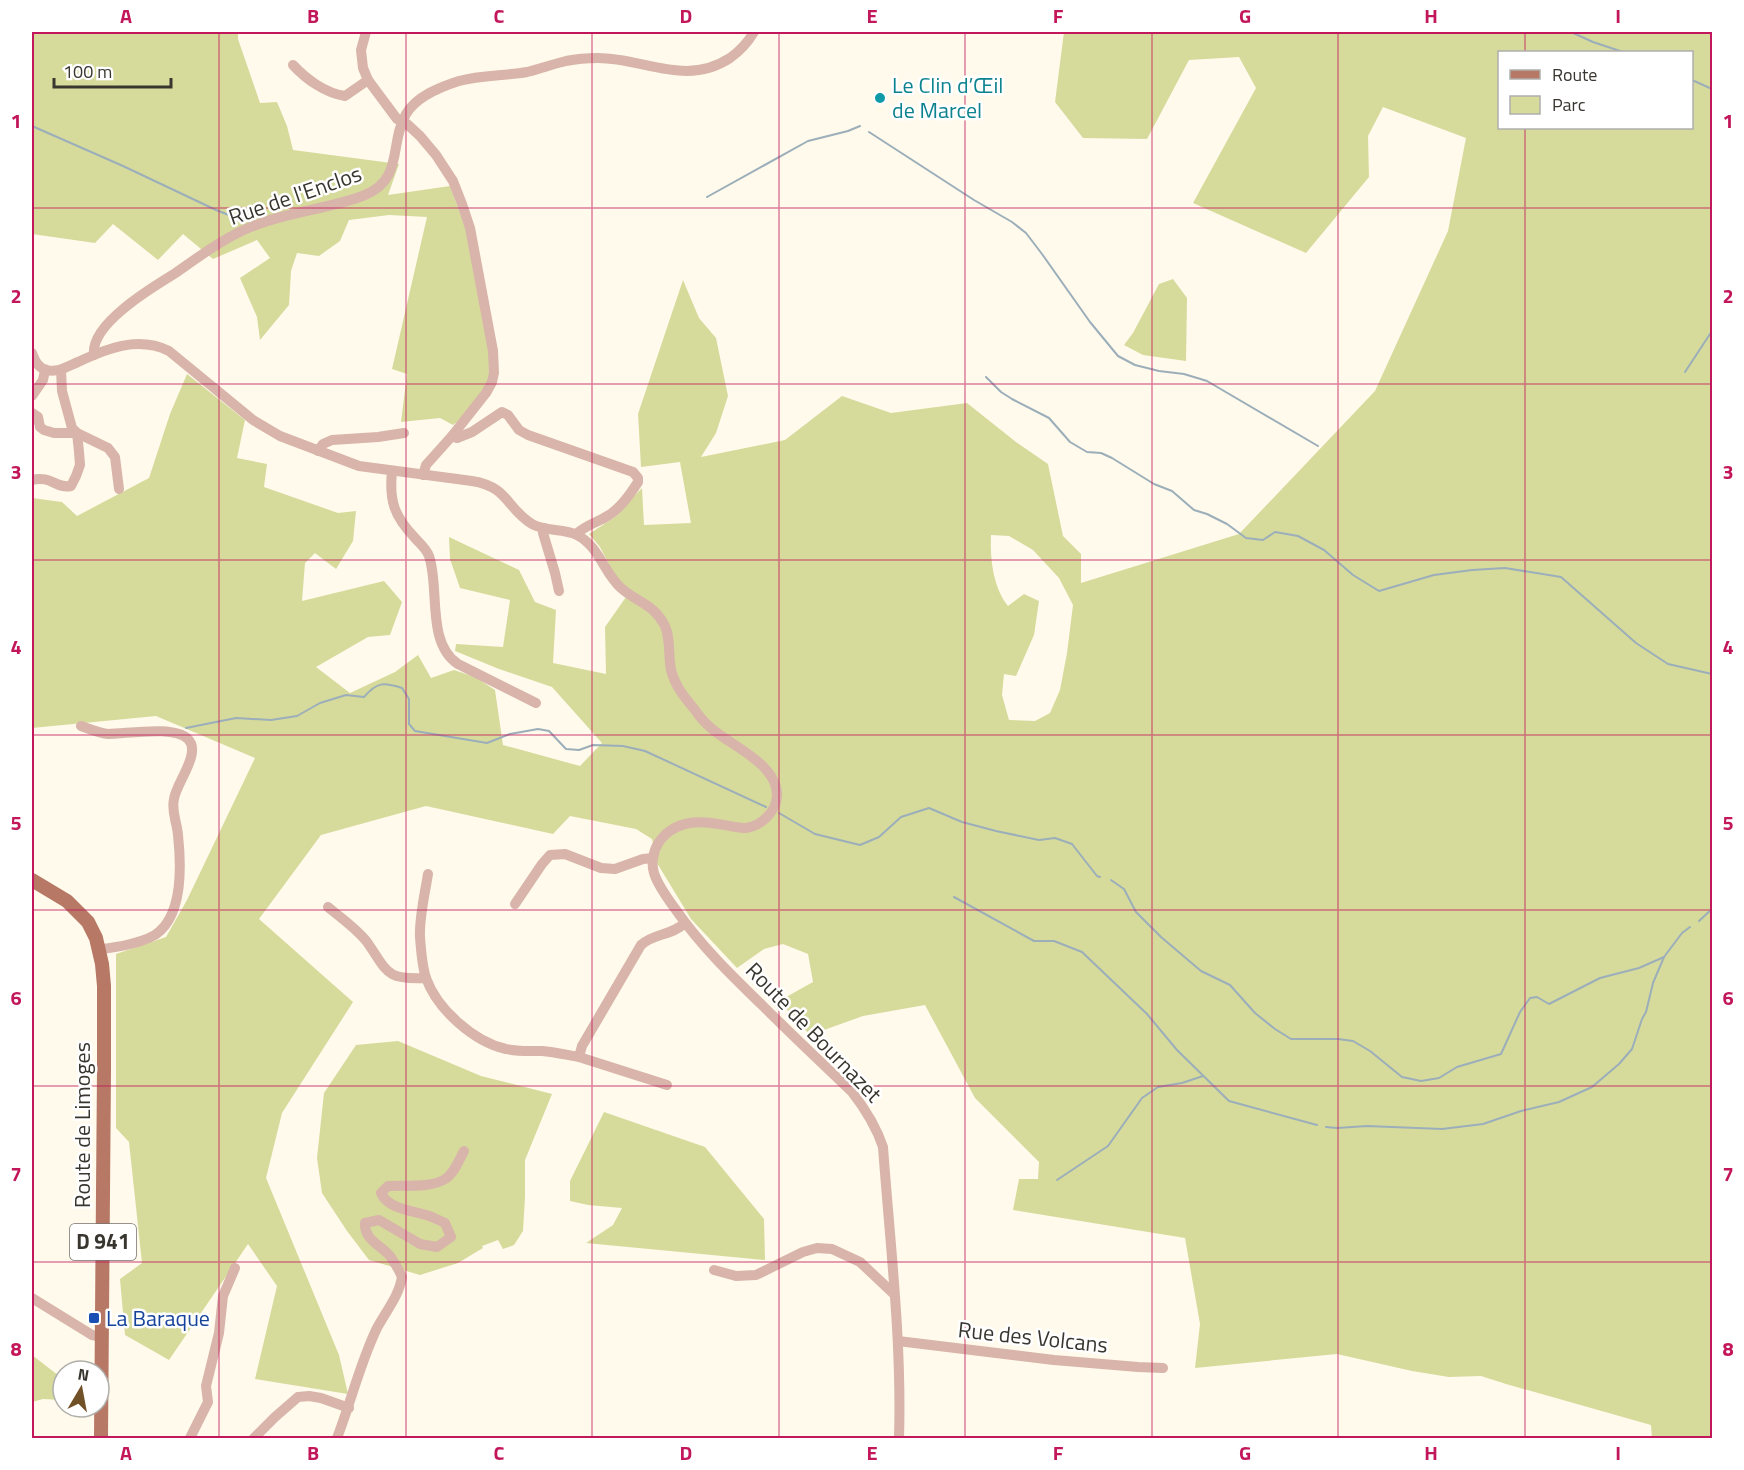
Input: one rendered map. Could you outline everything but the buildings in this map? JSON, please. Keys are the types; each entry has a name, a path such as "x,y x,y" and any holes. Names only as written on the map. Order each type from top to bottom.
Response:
{"main road":[{"name":"Route de Limoges","path":"32,880 67,901 88,922 99,949 104,986 101,1438"}],"street":[{"path":"366,32 361,50 363,68 368,80 397,119 420,136 453,181 470,228 493,351 494,373 486,393 426,465 423,475"},
{"path":"402,122 417,101 444,86 461,81 529,71 567,60 599,58 683,72 708,69 736,54 754,32"},
{"path":"293,65 303,76 335,94 345,96 368,80"},
{"name":"Rue de l'Enclos","path":"94,355 93,350 101,333 121,310 228,238 254,225 347,201 367,194 380,186 389,175 394,162 402,122"},
{"path":"32,353 39,366 45,370 54,371 94,355 134,344 159,346 169,351 253,420 280,436 318,452 359,466 490,485 530,523 576,534 594,548 621,588 655,610 666,627 672,670 677,687 711,728 755,759 769,774 776,787 777,798 774,808 763,820 748,828 701,822 690,822 674,827 657,844 653,858 643,859 615,869 601,868 565,854 550,855 515,904"},
{"path":"32,396 43,380 45,370"},
{"path":"61,370 62,392 72,428 77,433 108,448 115,457 119,489"},
{"path":"452,436 457,438 472,432 502,412 508,415 519,430 539,440 633,472 638,482 617,509 585,526 576,534"},
{"path":"32,413 38,417 40,427 44,430 54,433 77,433"},
{"path":"32,480 44,478 65,487 71,486 80,465 77,433"},
{"path":"318,452 322,444 332,440 404,433"},
{"path":"392,471 391,489 394,509 429,556 434,585 436,620 446,653 458,664 536,703"},
{"path":"544,528 543,533 559,591"},
{"path":"81,726 106,734 138,731 175,733 186,737 191,742 192,752 188,768 174,799 173,812 178,833 179,874 177,903 169,920 160,932 140,942 99,949"},
{"name":"Route de Bournazet","path":"653,858 653,871 656,878 685,923 732,976 852,1092 878,1130 883,1147 898,1341 900,1398 898,1438"},
{"path":"428,874 420,935 426,978 451,1016 467,1031 485,1042 504,1049 579,1057 667,1085"},
{"path":"328,907 358,932 386,970 398,977 408,979 426,978"},
{"path":"579,1057 582,1046 641,945 647,939 676,931 685,923"},
{"path":"337,1438 366,1356 378,1327 400,1289 402,1277 389,1255 371,1240 364,1230 365,1223 379,1220 420,1244 437,1247 445,1242 451,1237 445,1223 431,1216 406,1210 383,1199 381,1193 388,1186 427,1184 445,1180 452,1173 464,1151"},
{"path":"714,1270 736,1276 756,1275 803,1252 817,1248 831,1250 860,1262 894,1294"},
{"path":"190,1438 208,1402 206,1386 219,1333 223,1296 235,1268"},
{"path":"32,1298 92,1335 102,1337"},
{"name":"Rue des Volcans","path":"898,1341 1054,1359 1163,1368"},
{"path":"254,1438 298,1397 321,1398 349,1408"}],"green space":[{"path":"32,32 238,32 238,39 260,103 277,102 287,126 293,150 399,164 388,195 450,186 467,232 491,353 490,380 461,419 453,425 440,418 401,422 407,374 392,369 427,217 389,215 349,220 340,241 319,256 297,253 291,271 289,305 260,340 257,317 240,278 270,258 257,240 213,259 183,234 158,260 113,224 95,243 32,234"},
{"path":"1064,32 1712,32 1712,1438 1652,1438 1651,1425 1481,1376 1449,1377 1337,1354 1195,1368 1200,1324 1185,1238 1013,1210 1019,1179 1038,1179 1039,1162 975,1098 925,1005 863,1016 810,1035 779,1001 813,982 808,954 783,944 764,949 737,968 691,919 657,863 652,839 636,829 570,816 553,834 426,806 321,835 259,919 353,1002 282,1113 266,1178 339,1355 348,1394 255,1379 277,1286 248,1244 169,1360 125,1335 120,1279 142,1263 129,1142 116,1128 116,954 166,937 187,900 255,758 156,716 32,728 32,498 62,502 77,516 149,478 170,414 187,374 245,420 237,458 267,464 264,487 338,513 356,511 353,541 336,569 315,553 305,563 302,601 384,581 402,602 390,635 368,637 316,667 350,693 395,672 418,655 431,678 454,670 475,677 495,690 503,745 580,766 602,743 552,687 455,651 456,644 503,647 510,600 460,588 450,559 449,537 519,570 535,602 556,610 553,663 606,674 605,627 626,597 600,547 589,534 618,515 642,488 644,525 691,523 680,462 641,467 638,414 683,280 699,318 716,338 728,396 716,433 701,457 785,440 842,396 891,413 967,403 1048,464 1063,536 1081,554 1081,583 1239,534 1375,391 1448,231 1466,138 1383,107 1368,136 1369,177 1306,253 1193,203 1256,88 1239,57 1189,60 1147,139 1083,138 1055,102","holes":["991,535 1009,536 1033,550 1059,578 1073,605 1060,690 1050,713 1035,721 1009,720 1002,695 1004,674 1016,676 1034,635 1039,601 1024,594 1008,606 999,590 991,554"]},
{"path":"1173,279 1187,298 1186,361 1143,355 1124,345 1133,333 1159,284"},
{"path":"398,1041 481,1076 552,1094 525,1160 523,1231 514,1245 503,1249 498,1240 482,1246 483,1248 458,1263 420,1275 369,1260 322,1193 317,1158 324,1093 356,1045"},
{"path":"604,1112 705,1147 764,1219 765,1260 586,1243 613,1225 622,1208 570,1201 570,1181"},
{"path":"32,1355 51,1370 51,1399 32,1402"}],"waterway":[{"path":"1571,32 1620,51"},
{"path":"1693,80 1712,89"},
{"path":"32,126 239,219"},
{"path":"707,197 808,141 860,126"},
{"path":"869,132 1026,233 1090,322 1118,356 1135,365 1184,374 1207,381 1318,446"},
{"path":"1685,372 1712,331"},
{"path":"986,377 1001,392 1049,418 1070,442 1087,452 1101,453 1112,458 1154,484 1172,491 1194,510 1227,524 1246,538 1263,540 1275,532 1298,536 1324,550 1353,575 1379,591 1434,575 1472,570 1505,568 1561,577 1636,643 1668,664 1712,674"},
{"path":"186,728 236,718 271,720 297,716 320,703 346,695 364,697 377,686 390,685 402,688 409,699 409,724 415,731 487,743 510,734 538,729 549,731 566,749 579,750 593,745 623,746 645,751 766,807"},
{"path":"779,813 815,834 860,845 879,837 901,817 929,808 962,822 996,831 1039,840 1055,838 1072,844 1100,877"},
{"path":"1111,880 1124,889 1136,912 1161,937 1201,971 1230,985 1255,1013 1275,1029 1291,1039 1353,1041 1370,1051 1402,1077 1421,1081 1439,1078 1457,1067 1501,1054 1520,1012 1530,998 1537,997 1549,1004 1600,978 1639,968 1664,957 1682,933 1690,927"},
{"path":"954,897 1034,941 1054,941 1082,952 1147,1014 1177,1050 1229,1101 1317,1125"},
{"path":"1699,921 1712,909"},
{"path":"1326,1127 1442,1129 1483,1124 1521,1111 1559,1102 1592,1087 1619,1064 1632,1049 1646,1012 1653,983 1664,957"},
{"path":"1057,1180 1108,1146 1142,1098 1158,1087 1182,1083 1203,1076"}],"place":[{"name":"Le Clin d’Œil de Marcel","path":"880,98"},
{"name":"La Baraque","path":"94,1318"}]}
